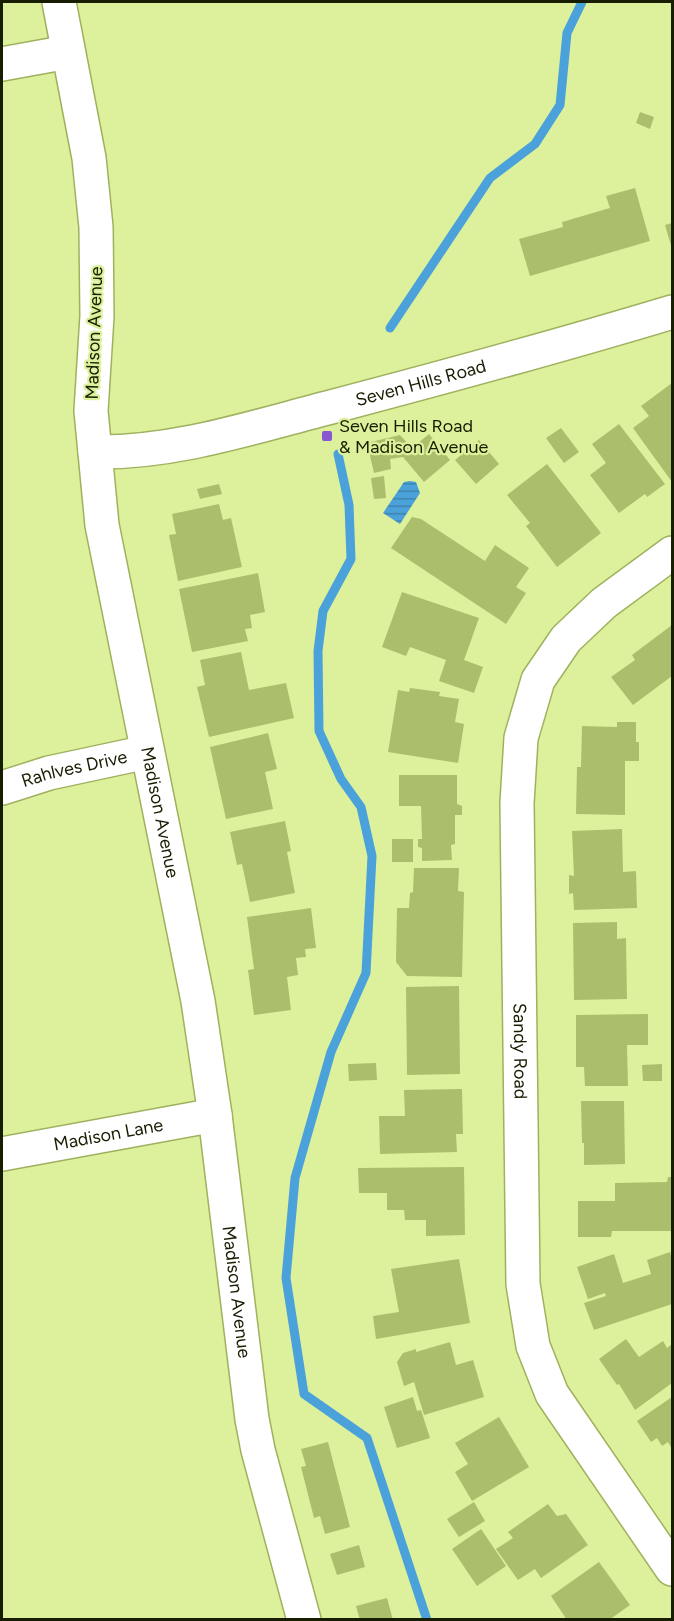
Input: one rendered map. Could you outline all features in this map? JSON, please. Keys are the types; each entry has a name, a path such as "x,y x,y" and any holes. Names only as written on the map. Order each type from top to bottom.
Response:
{"street":[{"name":"Madison Avenue","path":"59,2 89,158 96,227 97,316 91,411 102,525 198,1001 215,1115 252,1419 258,1450 304,1620"},
{"path":"2,64 68,52"},
{"name":"Seven Hills Road","path":"95,452 126,452 174,446 236,432 404,388 672,312"},
{"name":"Sandy Road","path":"672,553 604,603 566,639 538,680 521,738 517,803 523,1284 533,1346 552,1394 672,1569"},
{"name":"Rahlves Drive","path":"2,788 49,772 147,752"},
{"name":"Madison Lane","path":"2,1154 215,1115"}],"water":[{"path":"404,482 416,482 420,493 400,524 383,513"}],"building":[{"path":"640,112 654,117 650,129 636,123"},
{"path":"635,188 650,241 530,276 519,239 563,227 562,222 610,208 606,196"},
{"path":"672,223 672,249 665,225"},
{"path":"672,383 672,482 633,428 649,416 641,406"},
{"path":"619,424 665,484 647,497 645,494 619,513 590,475 606,463 592,444"},
{"path":"561,428 579,452 564,463 546,438"},
{"path":"429,434 450,460 424,482 403,457 390,459 391,469 374,473 367,443 400,435 412,448"},
{"path":"479,440 499,464 476,484 455,460"},
{"path":"547,464 601,533 557,567 526,526 530,523 507,495"},
{"path":"384,476 386,498 374,499 371,478"},
{"path":"219,484 222,494 200,499 197,489"},
{"path":"219,504 223,520 231,518 242,567 178,581 169,535 176,534 172,514"},
{"path":"412,517 421,519 485,561 495,545 529,568 516,587 526,593 506,624 391,548"},
{"path":"258,573 265,612 250,615 252,628 245,629 248,641 192,652 179,589"},
{"path":"402,592 479,618 464,660 483,667 474,693 439,681 446,660 410,647 406,656 382,647"},
{"path":"672,625 672,676 633,705 611,677 635,660 632,655"},
{"path":"241,652 249,690 286,683 294,718 209,737 197,687 205,685 200,660"},
{"path":"410,688 440,692 439,696 459,699 455,722 464,724 458,763 388,752 398,690 409,692"},
{"path":"617,722 636,722 636,742 639,742 639,761 625,761 625,815 576,814 577,767 581,767 582,726 617,727"},
{"path":"268,733 277,769 265,772 273,809 226,819 210,747"},
{"path":"399,775 457,775 457,804 462,806 462,815 455,815 455,844 451,845 452,860 422,861 422,848 418,847 418,839 422,839 421,806 399,806"},
{"path":"285,821 291,851 287,852 295,893 250,902 242,864 237,865 230,832"},
{"path":"622,829 623,872 636,871 637,908 574,910 573,893 569,894 569,875 574,876 572,831"},
{"path":"392,839 413,839 413,862 392,862"},
{"path":"414,868 459,868 458,891 464,892 462,977 407,976 396,962 397,908 409,908 410,893 413,892"},
{"path":"311,908 316,948 305,949 306,957 296,958 298,975 287,977 291,1010 254,1015 248,970 254,969 247,917"},
{"path":"617,922 617,939 626,938 627,999 574,1000 573,923"},
{"path":"459,986 460,1074 407,1075 406,987"},
{"path":"648,1014 648,1045 627,1045 628,1086 585,1086 584,1067 576,1067 576,1015"},
{"path":"376,1063 377,1080 349,1081 348,1064"},
{"path":"662,1064 662,1081 643,1081 642,1065"},
{"path":"462,1089 463,1134 456,1134 457,1152 380,1154 379,1116 405,1116 404,1090"},
{"path":"581,1101 624,1101 625,1164 584,1165"},
{"path":"464,1167 465,1235 426,1236 426,1220 405,1220 404,1210 387,1210 387,1193 359,1193 358,1168"},
{"path":"668,1177 672,1177 672,1231 612,1231 611,1237 578,1237 578,1201 615,1201 615,1183 667,1182"},
{"path":"670,1252 672,1304 594,1330 584,1303 606,1296 605,1293 588,1299 577,1267 614,1254 623,1283 651,1274 647,1260"},
{"path":"459,1259 470,1323 376,1339 373,1316 399,1312 391,1269"},
{"path":"626,1339 639,1357 663,1341 667,1348 672,1344 672,1383 635,1410 619,1384 617,1385 599,1359"},
{"path":"450,1342 456,1365 473,1360 484,1397 424,1415 414,1382 404,1386 397,1362 403,1353 416,1349 416,1352"},
{"path":"413,1397 417,1411 421,1410 430,1438 397,1448 384,1407"},
{"path":"672,1397 672,1449 668,1442 662,1446 657,1438 651,1442 637,1421"},
{"path":"499,1417 529,1467 472,1501 455,1472 468,1464 455,1443"},
{"path":"328,1442 350,1527 325,1534 320,1516 314,1518 301,1467 306,1466 301,1449"},
{"path":"474,1502 485,1521 459,1537 447,1519"},
{"path":"548,1504 557,1516 566,1514 588,1545 541,1578 535,1569 518,1580 496,1549 513,1538 508,1532"},
{"path":"481,1529 506,1566 477,1586 452,1549"},
{"path":"359,1545 365,1567 337,1575 330,1554"},
{"path":"599,1562 630,1605 609,1620 567,1620 551,1596"},
{"path":"387,1598 393,1620 360,1620 356,1606"}],"waterway":[{"path":"390,328 490,178 535,144 560,105 567,33 582,2"},
{"path":"338,454 349,505 351,559 323,611 318,651 319,731 341,779 361,807 372,856 366,973 331,1052 295,1178 286,1278 304,1394 367,1438 427,1620"}],"place":[{"name":"Seven Hills Road & Madison Avenue","path":"327,436"}]}
